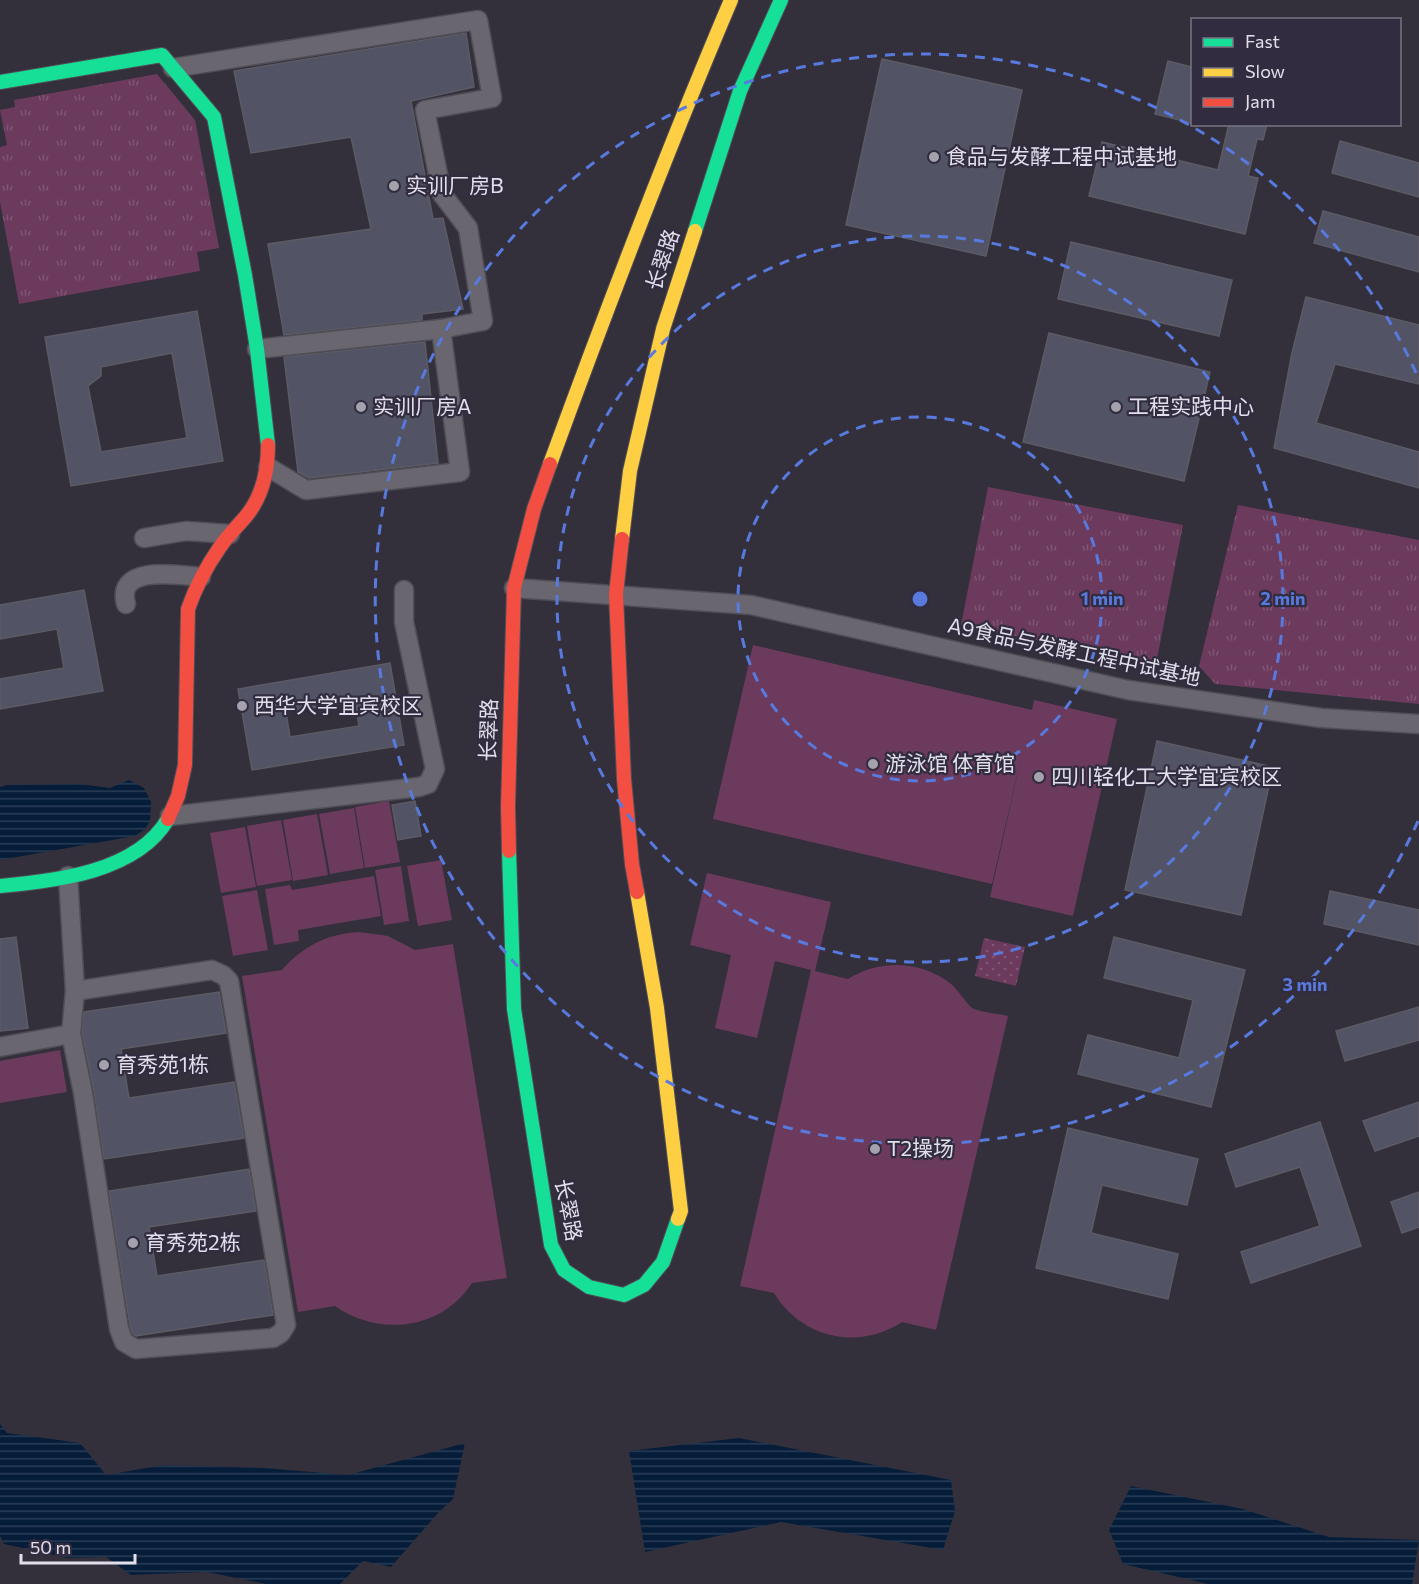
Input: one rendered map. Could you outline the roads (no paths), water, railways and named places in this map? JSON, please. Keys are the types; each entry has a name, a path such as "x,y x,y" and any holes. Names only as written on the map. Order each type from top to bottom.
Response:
{"main road":[{"name":"长翠路","path":"731,0 682,116 601,324 534,509 514,588 507,806 514,1009 551,1245 564,1270 589,1287 624,1295 644,1285 663,1262 681,1211 657,1008 632,864 624,779 616,594 630,471 663,329 740,91 780,0"},
{"path":"0,82 162,55 214,117 245,275 268,440 268,467 249,512 230,534 201,577 188,609 186,760 181,790 165,825 153,839 127,857 110,865 30,884 0,885"}],"street":[{"path":"173,68 478,20 492,98 425,110 442,194 468,228 483,321 441,329 257,349"},
{"path":"268,467 306,490 460,472 441,329"},
{"path":"144,538 186,531 230,534"},
{"path":"126,604 125,588 140,577 162,574 201,577"},
{"name":"A9食品与发酵工程中试基地","path":"514,588 752,605 1128,690 1320,718 1419,724"},
{"path":"170,816 419,787 428,784 435,769 404,622 404,590"},
{"path":"68,876 75,991 71,1034 94,1162 118,1329 124,1342 136,1349 273,1338 281,1333 286,1325 229,981 212,970 75,991"},
{"path":"0,1047 71,1034"}],"water":[{"path":"129,780 144,788 151,802 150,821 145,829 135,836 0,860 0,787 80,784 110,788"},
{"path":"0,1424 7,1433 80,1443 106,1475 163,1465 264,1468 348,1475 465,1443 453,1499 391,1567 363,1561 340,1584 266,1584 207,1572 131,1575 106,1557 67,1558 4,1544 0,1536"},
{"path":"739,1438 951,1480 955,1511 943,1550 781,1522 645,1552 629,1451"},
{"path":"1131,1486 1243,1509 1329,1537 1419,1540 1412,1584 1208,1584 1123,1564 1109,1530"}],"place":[{"name":"食品与发酵工程中试基地","path":"934,157"},
{"name":"实训厂房B","path":"394,186"},
{"name":"实训厂房A","path":"361,407"},
{"name":"工程实践中心","path":"1116,407"},
{"name":"西华大学宜宾校区","path":"242,706"},
{"name":"游泳馆 体育馆","path":"873,764"},
{"name":"四川轻化工大学宜宾校区","path":"1039,777"},
{"name":"育秀苑1栋","path":"104,1065"},
{"name":"T2操场","path":"875,1149"},
{"name":"育秀苑2栋","path":"133,1243"}]}
